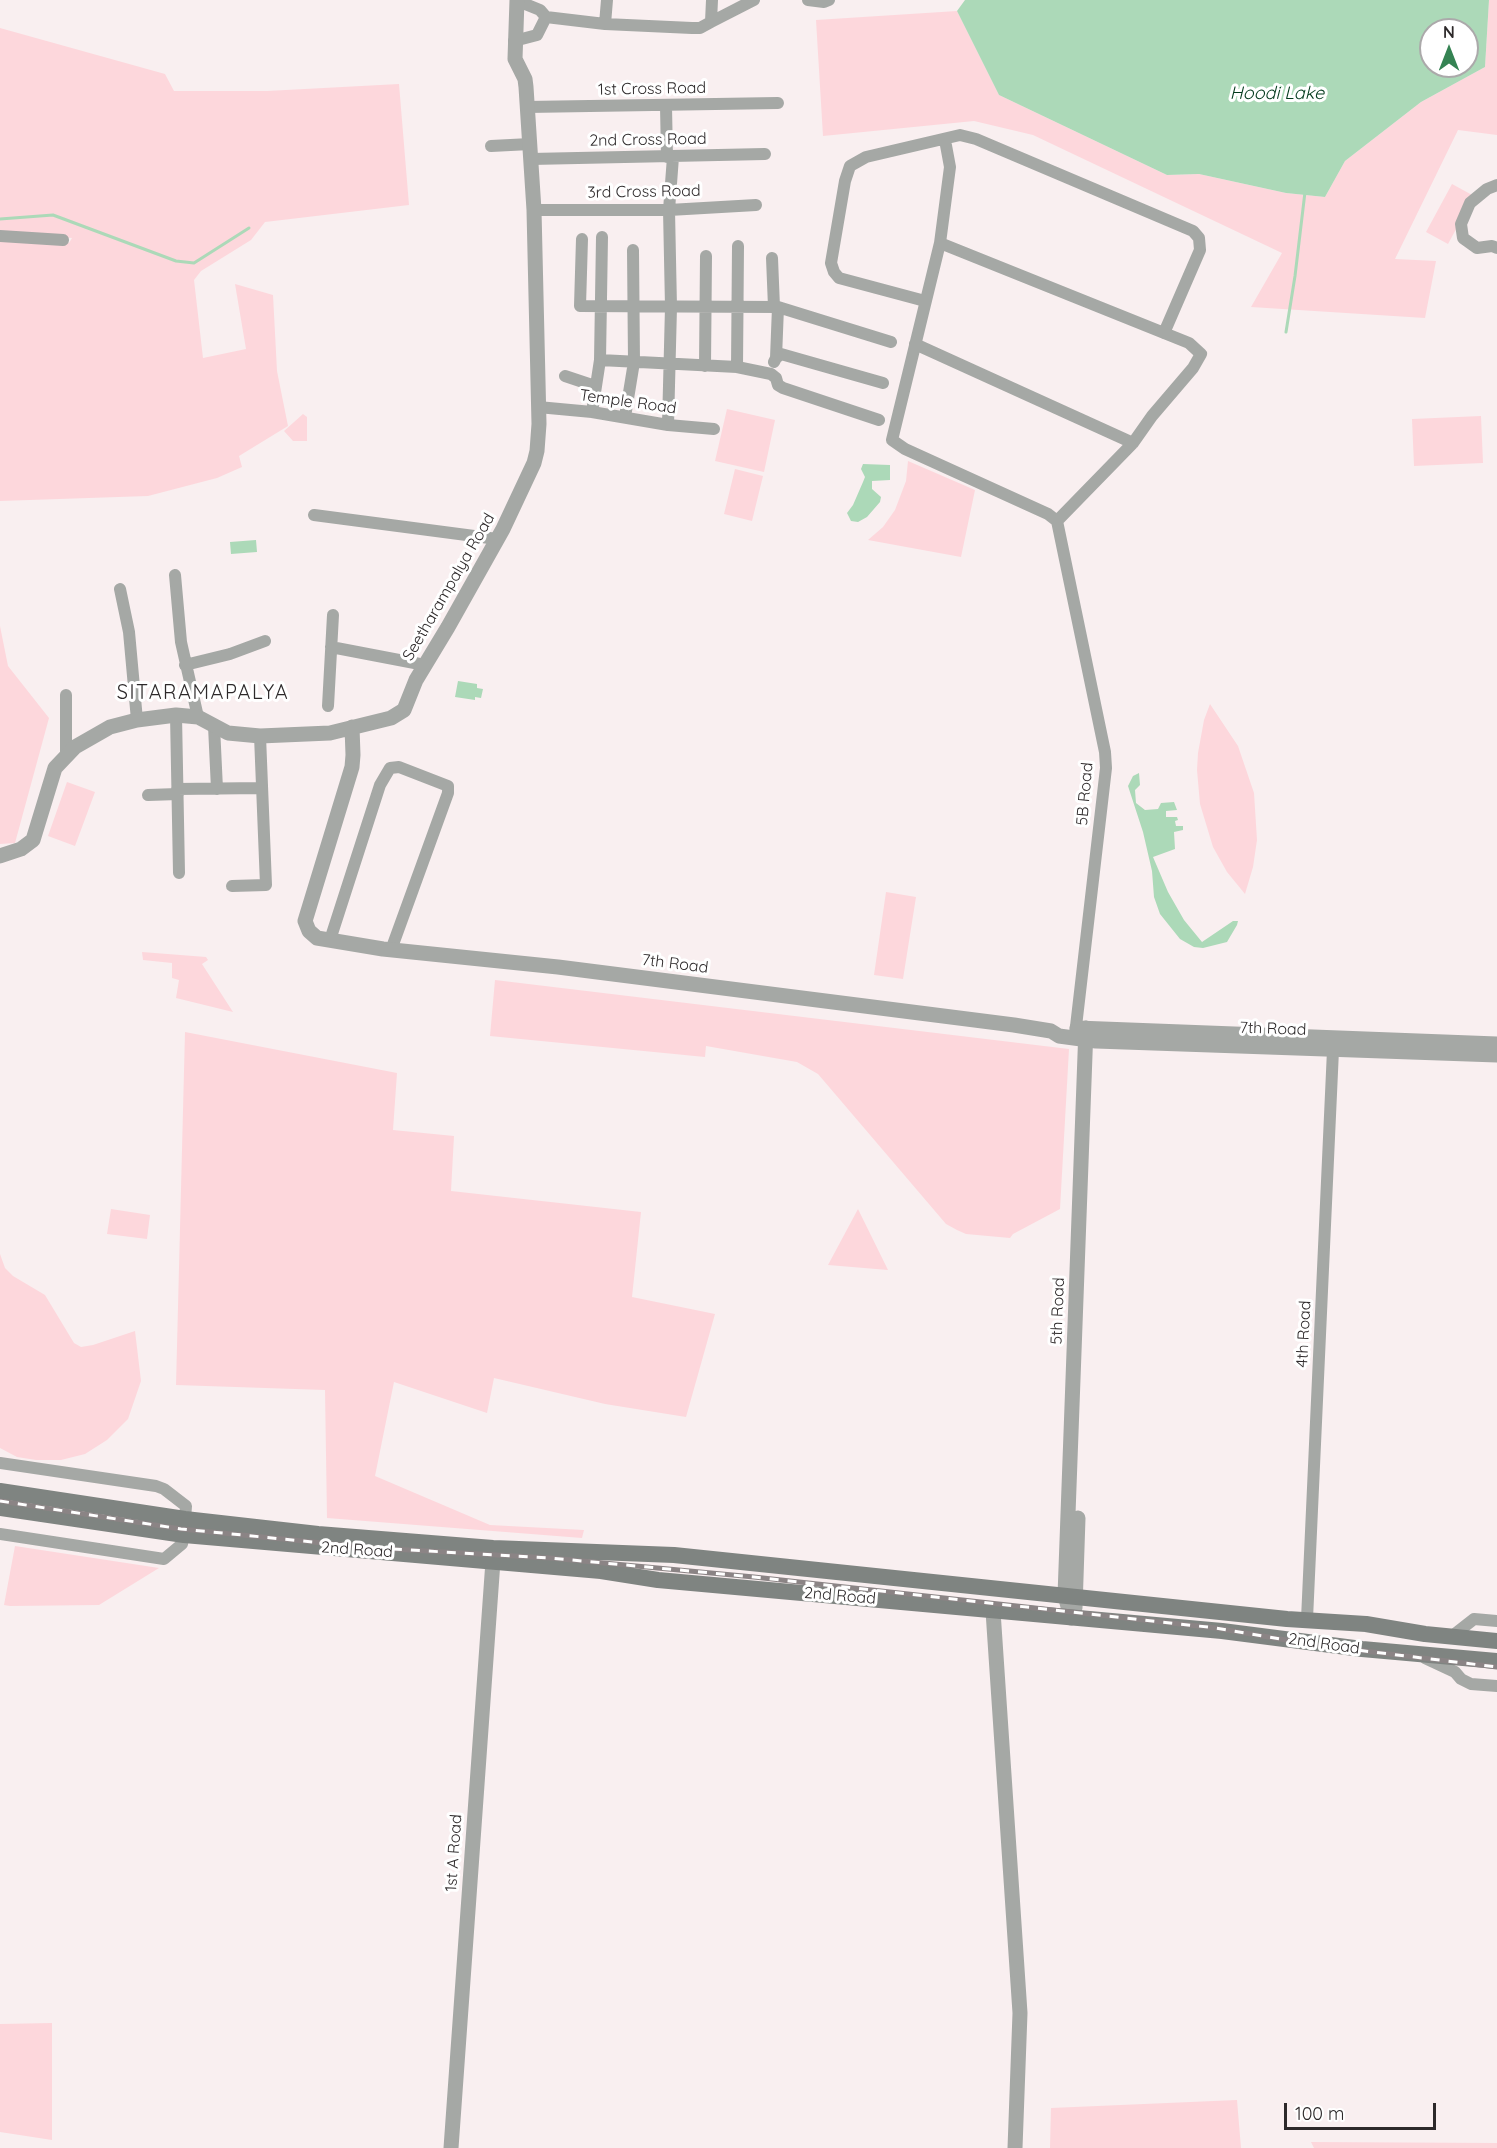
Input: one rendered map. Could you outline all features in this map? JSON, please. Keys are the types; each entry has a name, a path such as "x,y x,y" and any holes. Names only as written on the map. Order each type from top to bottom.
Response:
{"main road":[{"name":"2nd Road","path":"0,1491 184,1527 588,1553 646,1553 1287,1619 1366,1624 1451,1637 1497,1641"},
{"name":"2nd Road","path":"0,1508 632,1575 658,1580 1222,1631 1497,1661"},
{"path":"622,1553 628,1558 632,1575"},
{"path":"632,1575 636,1563 646,1553"}],"street":[{"path":"605,24 607,0"},
{"path":"711,22 712,0"},
{"path":"516,2 540,10 546,17 605,24 700,28 754,0"},
{"path":"808,0 824,2 829,0"},
{"name":"Seetharampalya Road","path":"0,856 21,849 33,840 55,768 66,755 75,747 110,727 137,720 176,716 198,717 228,733 260,736 330,732 398,716 404,710 416,680 497,539 534,463 537,451 534,210 525,79 515,59 516,2"},
{"path":"514,40 537,35 546,17"},
{"name":"1st Cross Road","path":"527,107 778,104"},
{"path":"666,106 670,157 671,307 668,425"},
{"path":"925,301 838,278 831,264 844,182 850,166 866,157 960,135 976,139 1193,231 1199,238 1200,250 1164,333"},
{"path":"940,243 1189,343 1200,354 1193,368 1133,442 1057,521 1048,514 892,440 940,243 950,167 945,140"},
{"name":"2nd Cross Road","path":"491,146 530,151 670,157 765,154"},
{"path":"1497,184 1470,203 1461,224 1463,238 1477,248 1492,246 1497,248"},
{"name":"3rd Cross Road","path":"534,210 669,210 756,205"},
{"path":"0,236 63,240"},
{"path":"592,412 600,360 602,237"},
{"path":"582,239 580,306 600,308 776,307 891,342"},
{"path":"737,367 738,246"},
{"path":"625,417 634,362 633,250"},
{"path":"705,366 706,256"},
{"path":"771,374 776,358 776,307 772,258"},
{"path":"915,344 1133,442"},
{"path":"776,358 781,354 883,383"},
{"path":"600,360 737,367 771,374 776,378 778,385 783,388 879,420"},
{"path":"565,376 595,386"},
{"name":"Temple Road","path":"538,407 714,429"},
{"path":"314,515 497,539"},
{"name":"5B Road","path":"1057,521 1107,768 1086,1034"},
{"path":"175,575 181,642 198,717"},
{"path":"120,589 129,632 137,720"},
{"path":"328,706 333,615"},
{"path":"185,665 230,654 265,641"},
{"path":"331,647 425,665"},
{"path":"66,695 66,755"},
{"path":"176,716 178,873"},
{"path":"214,726 217,789"},
{"name":"7th Road","path":"352,727 352,767 305,921 309,931 317,938 392,950 558,967 1051,1031 1059,1036 1086,1034 1333,1044 1497,1055"},
{"path":"232,886 266,885 260,736"},
{"path":"330,940 380,785 390,768 399,767 448,786 448,793 392,950"},
{"path":"148,795 261,788"},
{"name":"5th Road","path":"1072,1618 1070,1595 1081,1292 1086,1034"},
{"name":"7th Road","path":"1333,1044 1497,1044"},
{"name":"4th Road","path":"1307,1619 1333,1044"},
{"path":"0,1463 156,1486 164,1489 186,1506 182,1544 164,1559 0,1534"},
{"name":"1st A Road","path":"451,2148 493,1561"},
{"path":"993,1611 1020,2013 1015,2148"},
{"path":"1451,1637 1474,1619 1497,1621"},
{"path":"1418,1654 1455,1672 1461,1679 1471,1684 1497,1686"}],"shaded area":[{"path":"1489,0 1497,0 1497,135 1458,130 1395,259 1436,261 1425,318 1251,307 1282,253 1033,135 974,121 823,136 816,20 957,11 999,95 1167,175 1199,174 1286,193 1325,197 1345,161 1421,102 1465,78 1479,78 1479,70 1485,67"},
{"path":"0,28 165,74 174,91 267,91 399,84 409,205 265,222 251,240 201,271 194,280 203,358 246,349 235,284 273,295 277,371 288,426 239,456 242,467 217,478 148,496 0,501 0,240 69,243 72,238 0,233"},
{"path":"1452,184 1474,196 1448,244 1426,232"},
{"path":"727,409 775,420 764,472 715,461"},
{"path":"303,414 307,417 307,441 293,441 284,431"},
{"path":"1481,416 1483,463 1414,466 1412,419"},
{"path":"908,461 975,490 961,557 868,540 883,527 895,510 906,481"},
{"path":"735,469 763,476 752,521 724,514"},
{"path":"0,626 8,666 49,718 15,843 0,844"},
{"path":"1210,704 1238,746 1254,793 1257,840 1253,867 1245,894 1227,872 1213,847 1200,804 1198,753 1204,720"},
{"path":"67,782 95,792 75,846 48,836"},
{"path":"886,892 916,897 903,979 874,975"},
{"path":"142,952 206,957 208,960 202,964 233,1012 176,998 179,980 172,978 172,963 143,960"},
{"path":"495,980 1069,1049 1060,1209 1013,1234 1010,1238 966,1234 946,1224 818,1074 797,1062 706,1046 705,1057 490,1036"},
{"path":"185,1032 397,1073 393,1130 454,1136 451,1191 641,1212 632,1297 715,1314 686,1417 605,1404 494,1378 487,1413 394,1382 375,1476 490,1525 584,1530 582,1538 327,1518 325,1390 176,1385"},
{"path":"111,1209 150,1215 147,1239 107,1234"},
{"path":"858,1209 888,1270 828,1265"},
{"path":"0,1254 5,1268 13,1276 45,1295 74,1343 81,1347 135,1331 141,1381 128,1419 107,1440 85,1454 61,1460 36,1460 17,1457 0,1448"},
{"path":"15,1546 159,1568 99,1605 10,1606 4,1605"},
{"path":"52,2023 52,2140 0,2132 0,2024"},
{"path":"1237,2100 1241,2148 1050,2148 1051,2108"},
{"path":"1311,2142 1497,2143 1497,2148 1314,2148"}],"water":[{"name":"Hoodi Lake","path":"965,0 1489,0 1485,67 1479,70 1479,18 1419,18 1419,78 1465,78 1421,102 1345,161 1325,197 1286,193 1199,174 1167,175 999,95 957,11"},
{"path":"863,464 890,465 890,480 872,481 872,489 881,497 880,502 867,517 858,522 851,521 847,513 865,477 861,469"},
{"path":"256,540 257,552 231,554 230,542"},
{"path":"458,681 477,684 477,688 483,689 481,698 475,697 475,700 455,697"},
{"path":"1139,773 1140,785 1135,790 1136,803 1145,810 1158,809 1161,803 1174,802 1177,810 1166,811 1166,817 1177,817 1176,826 1183,826 1183,830 1174,832 1175,849 1153,857 1168,892 1184,920 1202,942 1233,921 1238,921 1227,942 1203,948 1194,947 1180,939 1160,914 1154,897 1152,871 1143,832 1128,786 1133,776"}],"waterway":[{"path":"1286,332 1305,192"},
{"path":"0,219 53,215 176,261 194,263 249,228"}],"railway":[{"path":"0,1501 181,1529 374,1548 550,1558 754,1577 1216,1628 1315,1645 1497,1667"}],"district":[{"name":"SITARAMAPALYA","path":"203,693"}]}
